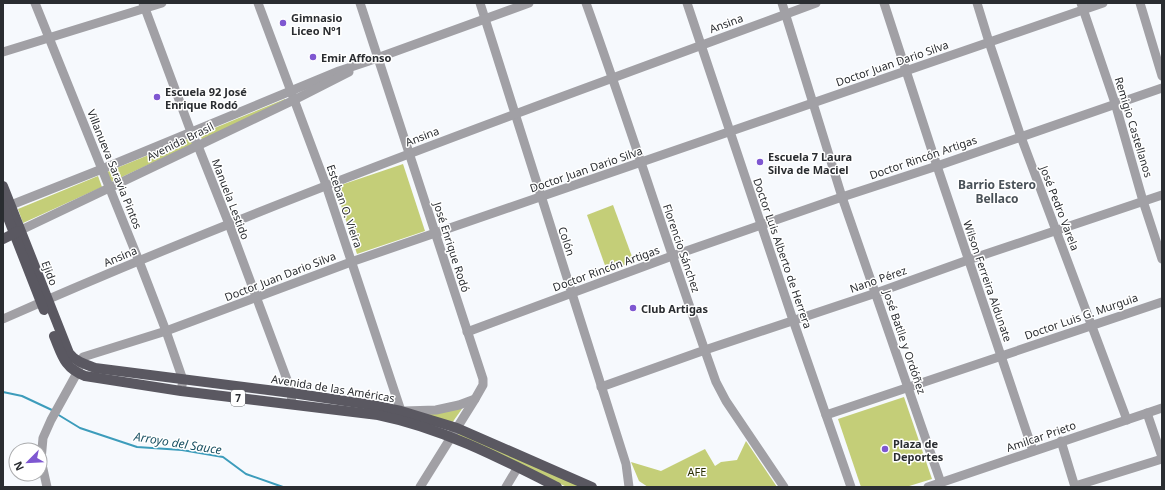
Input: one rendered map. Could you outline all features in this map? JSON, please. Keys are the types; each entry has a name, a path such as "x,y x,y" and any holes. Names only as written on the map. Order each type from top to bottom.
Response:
{"main road":[{"name":"Ejido","path":"3,186 5,206 17,232 44,301 62,358 69,367 77,373"},
{"name":"Avenida Brasil","path":"3,239 17,232"},
{"name":"Ejido","path":"44,301 69,353 74,359 81,363"},
{"name":"Avenida de las Américas","path":"81,363 95,368 292,393 372,405 454,433 592,487"},
{"name":"Avenida de las Américas","path":"77,373 92,378 181,390 378,415 401,415"},
{"name":"Avenida de las Américas","path":"454,433 558,487"}],"street":[{"name":"Villanueva Saravia Pintos","path":"35,3 139,261 183,380"},
{"path":"3,52 144,6 162,3"},
{"name":"Esteban O. Vieira","path":"258,3 326,185 401,415"},
{"name":"José Enrique Rodó","path":"360,3 483,379 483,385 475,399 420,487"},
{"name":"Colón","path":"480,3 626,464 629,487"},
{"name":"Avenida Brasil","path":"5,206 102,169 339,71 529,3"},
{"name":"Florencio Sánchez","path":"586,3 613,78 640,162 716,382 726,401 784,487"},
{"name":"Doctor Luis Alberto de Herrera","path":"687,3 761,226 851,487"},
{"name":"José Batlle y Ordóñez","path":"782,3 842,197 941,483"},
{"name":"Ansina","path":"3,319 228,224 326,185 700,44 816,3"},
{"name":"Wilson Ferreira Aldunate","path":"884,3 905,71 1033,451"},
{"name":"José Pedro Varela","path":"977,3 1021,137 1127,420"},
{"name":"Doctor Juan Dario Silva","path":"81,363 83,357 166,331 351,262 989,42 1082,6 1103,3"},
{"path":"1140,3 1162,76"},
{"name":"Manuela Lestido","path":"144,6 191,132 198,146 257,298 292,393 291,404"},
{"name":"Remigio Castellanos","path":"1082,6 1114,103 1162,259"},
{"name":"Avenida Brasil","path":"17,232 294,100 366,62"},
{"name":"Doctor Rincón Artigas","path":"467,332 672,256 1021,137 1114,103 1162,88"},
{"name":"Nano Pérez","path":"601,387 705,350 1162,195"},
{"name":"Doctor Luis G. Murguia","path":"826,415 1162,302"},
{"path":"47,487 41,460 43,438 50,420 77,373 81,363"},
{"path":"181,390 183,380"},
{"path":"401,415 436,410 459,405 475,399"},
{"name":"Amilcar Prieto","path":"928,487 1162,408"},
{"path":"1061,442 1075,486 1162,458 1147,413"},
{"path":"506,487 518,467"}],"green space":[{"path":"285,99 286,101 202,140 200,134"},
{"path":"190,138 193,144 111,182 107,172"},
{"path":"403,164 425,231 357,254 335,187"},
{"path":"98,176 102,187 23,223 18,209"},
{"path":"613,205 634,262 607,271 587,215"},
{"name":"Plaza de Deportes","path":"904,397 932,479 906,487 861,487 838,419"},
{"path":"464,406 452,423 417,413"},
{"path":"457,433 588,487 567,487 454,436"},
{"name":"AFE","path":"746,441 777,487 648,487 639,481 631,462 661,471 705,449 715,466 721,462 737,460"}],"waterway":[{"name":"Arroyo del Sauce","path":"3,392 22,396 54,411"},
{"name":"Arroyo del Sauce","path":"57,414 80,428 137,447 182,450 223,457 246,474 283,487"}],"place":[{"name":"Gimnasio Liceo Nº1","path":"283,23"},
{"name":"Emir Affonso","path":"313,57"},
{"name":"Escuela 92 José Enrique Rodó","path":"157,97"},
{"name":"Escuela 7 Laura Silva de Maciel","path":"760,162"},
{"name":"Club Artigas","path":"633,308"},
{"name":"Plaza de Deportes","path":"885,449"}],"district":[{"name":"Barrio Estero Bellaco","path":"997,191"}]}
